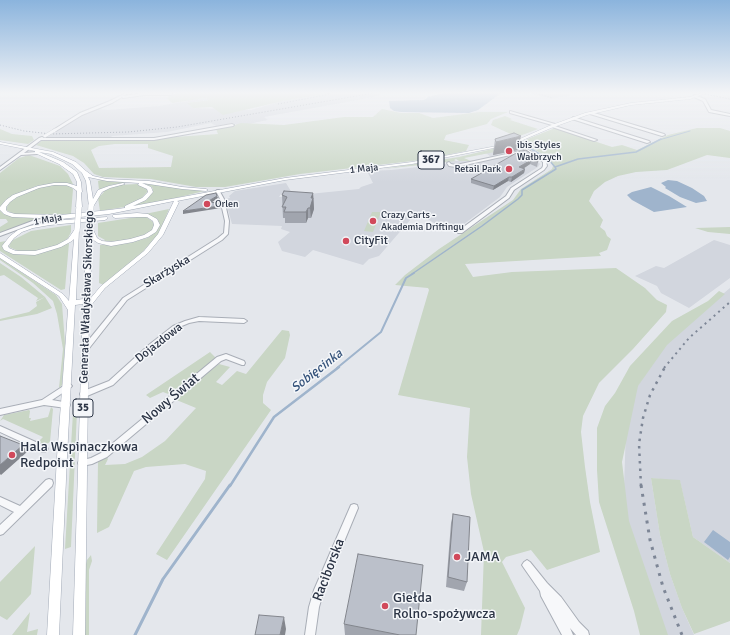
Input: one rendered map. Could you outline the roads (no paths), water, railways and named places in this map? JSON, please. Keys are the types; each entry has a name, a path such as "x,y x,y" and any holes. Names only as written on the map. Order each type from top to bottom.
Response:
{"main road":[{"name":"1 Maja","path":"61,217 138,208 285,179 412,163 490,149 524,138 561,123"},
{"name":"1 Maja","path":"516,143 524,138"},
{"name":"367","path":"507,143 516,143"},
{"name":"Generała Władysława Sikorskiego","path":"0,144 52,152 78,166 84,172 88,181 91,206 85,349 79,635"},
{"name":"Generała Władysława Sikorskiego","path":"27,148 71,169 76,174 80,192 53,635"},
{"path":"371,168 394,169 449,163"},
{"path":"84,172 92,177 107,180 149,182 182,188 218,191"},
{"path":"91,206 99,192 112,186 138,183 146,185 151,190 149,195 140,201 109,212"},
{"path":"61,217 14,216 6,213 3,207 15,196 43,186 67,184 75,187 80,192"},
{"name":"1 Maja","path":"50,223 115,216 218,191"},
{"path":"0,256 61,295 72,306 87,305 103,287 146,252 161,234 176,202"},
{"path":"90,228 95,239 100,242 111,244 131,241 146,236 154,231 157,225 155,220 148,216 115,216"},
{"path":"50,223 20,231 9,240 5,246 6,249 20,254 48,250 70,240 77,230"}],"street":[{"path":"0,169 37,141 67,123"},
{"path":"543,123 595,140"},
{"path":"587,123 648,142"},
{"path":"623,123 663,135"},
{"path":"37,141 146,139 232,125"},
{"path":"507,143 526,150"},
{"path":"460,232 508,196 512,189 543,169 545,162 516,143"},
{"path":"449,163 452,166 458,163 526,150"},
{"path":"19,155 36,152"},
{"name":"Skarżyska","path":"85,349 125,299 220,239 226,233 227,221 222,199 218,191"},
{"name":"1 Maja","path":"0,236 37,221 61,217"},
{"name":"1 Maja","path":"20,228 50,223"},
{"name":"Dojazdowa","path":"84,394 110,383 152,345 175,327 199,319 244,321"},
{"name":"Nowy Świat","path":"82,463 92,461 112,448 219,359 226,356 242,362"},
{"path":"44,402 68,386"},
{"path":"0,412 44,402 66,405"},
{"path":"0,429 44,448"},
{"path":"0,531 49,483"},
{"path":"0,501 21,510"},
{"name":"Raciborska","path":"310,635 314,607 319,590 354,508"},
{"path":"527,565 543,587 568,635"},
{"path":"543,587 557,601 575,626 584,635"}],"water":[{"path":"668,180 677,181 692,188 704,196 707,201 696,203 680,197 665,188 666,187 661,183"},
{"path":"651,187 687,207 654,212 632,200 627,195 632,192"},
{"path":"713,530 730,542 730,557 728,560 704,542"}],"waterway":[{"path":"659,140 690,131"},
{"path":"555,167 578,159 636,152 659,140"},
{"path":"520,142 549,160 555,167"},
{"name":"Sobięcinka","path":"412,274 482,226 518,199 522,195 522,190 556,169 555,167"},
{"name":"Sobięcinka","path":"337,368 381,332 406,278 414,273"},
{"name":"Sobięcinka","path":"230,486 274,417 339,367"},
{"name":"Sobięcinka","path":"135,635 163,579 230,485"}],"railway":[{"path":"0,125 24,131 51,134 128,132 202,123"},
{"path":"664,368 689,338 730,302"},
{"path":"641,486 639,444 643,418 650,395 665,367"},
{"path":"641,485 650,540 663,587 682,635"}],"place":[{"name":"ibis Styles Wałbrzych","path":"509,151"},
{"name":"Retail Park","path":"509,169"},
{"name":"Orlen","path":"207,204"},
{"name":"Crazy Carts - Akademia Driftingu","path":"373,221"},
{"name":"CityFit","path":"346,241"},
{"name":"Hala Wspinaczkowa Redpoint","path":"12,455"},
{"name":"JAMA","path":"457,557"},
{"name":"Giełda Rolno-spożywcza","path":"385,606"}]}
